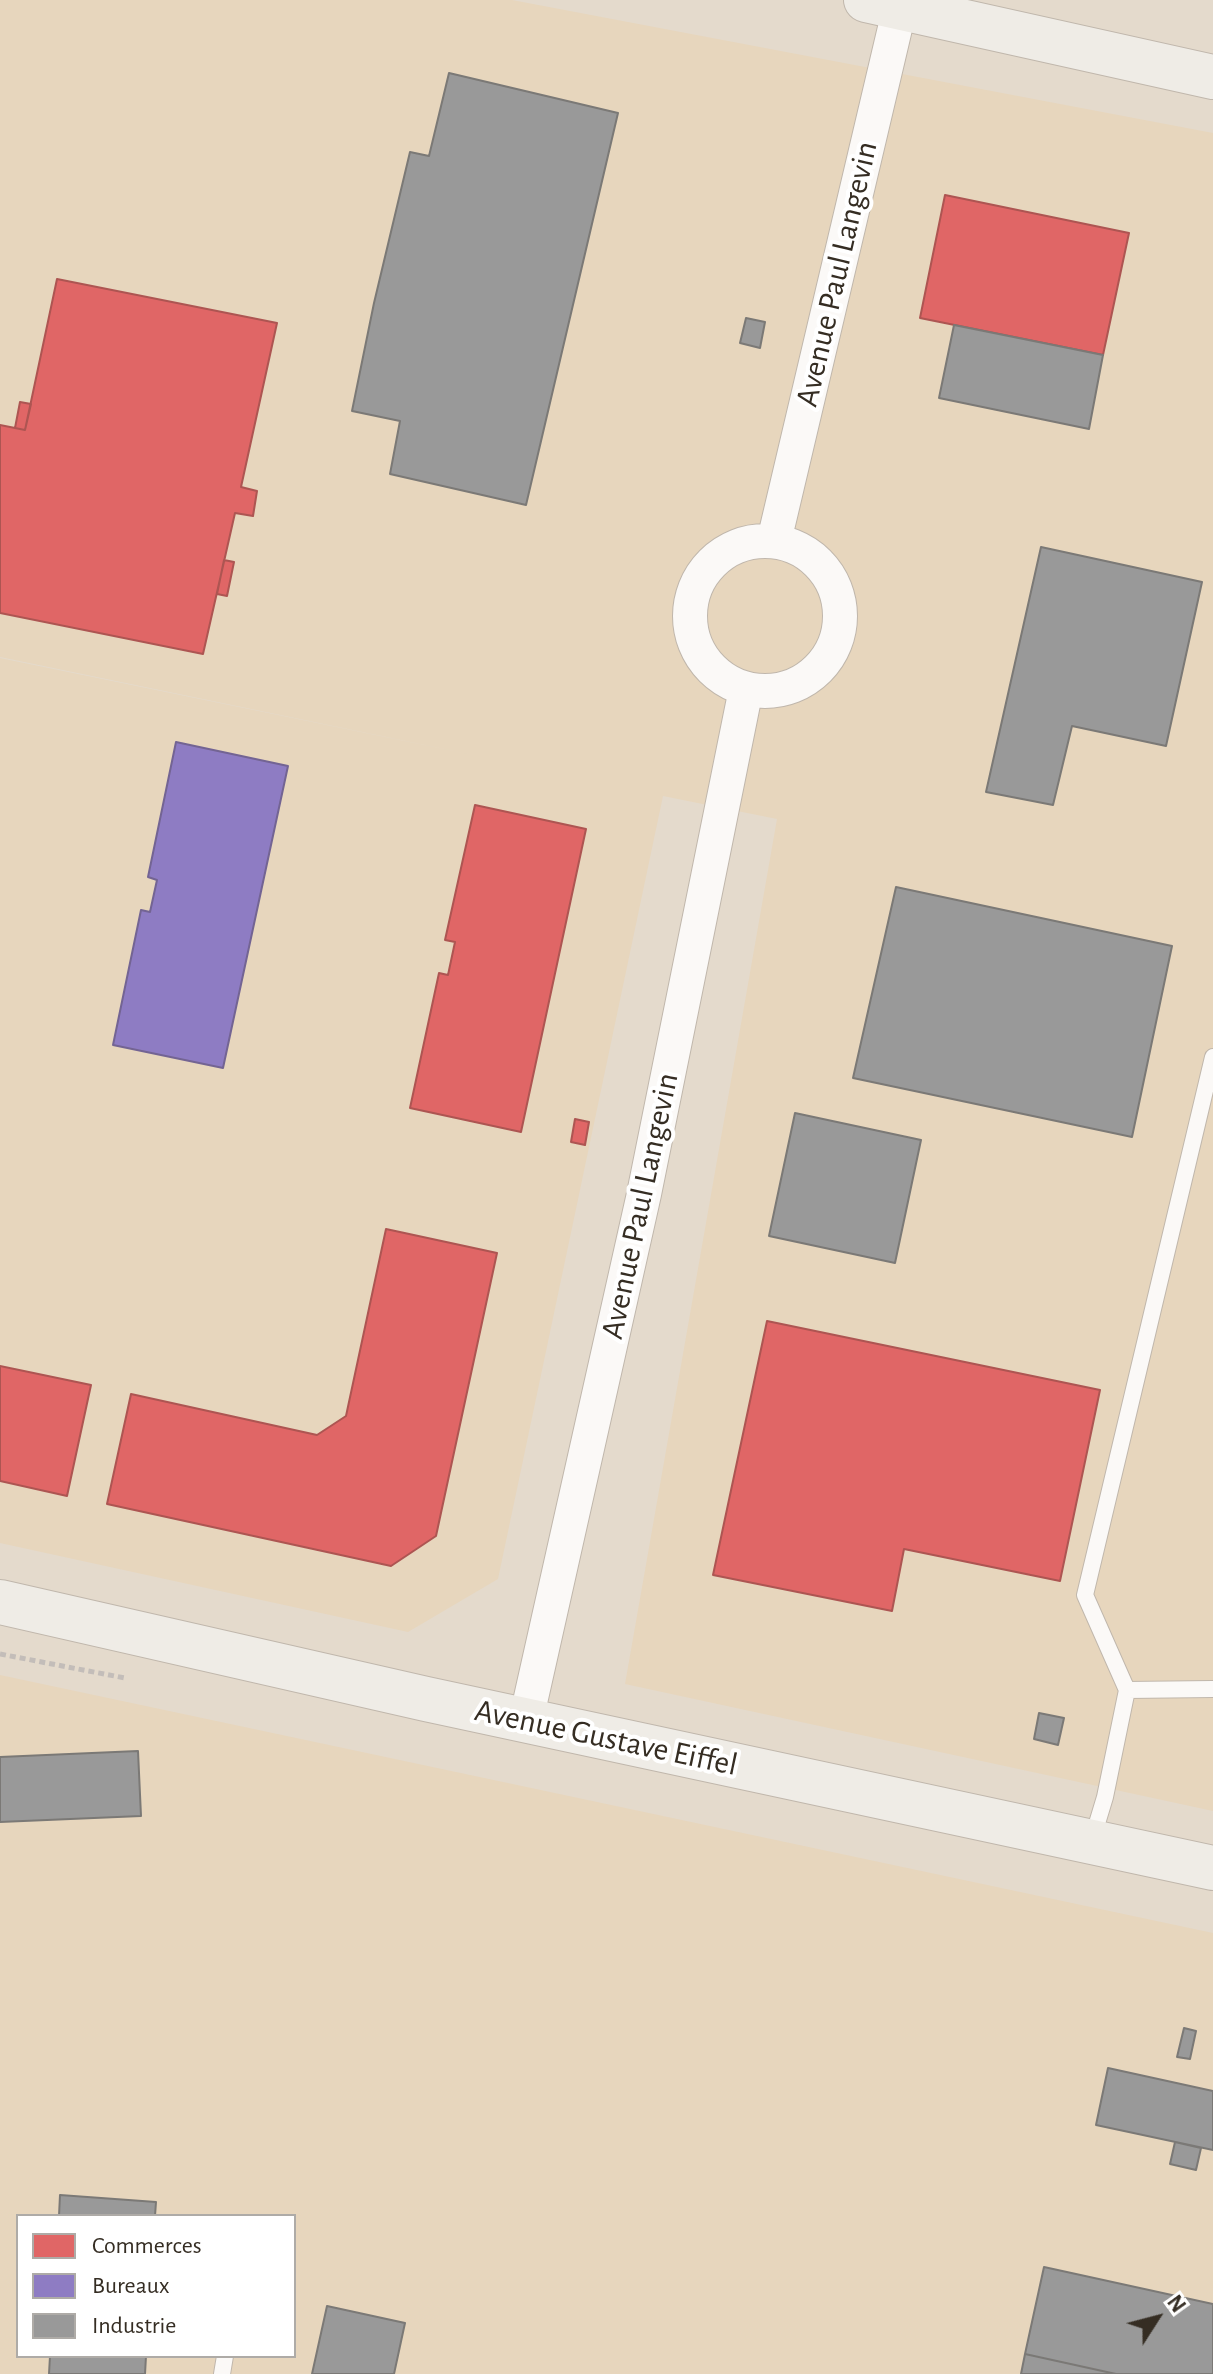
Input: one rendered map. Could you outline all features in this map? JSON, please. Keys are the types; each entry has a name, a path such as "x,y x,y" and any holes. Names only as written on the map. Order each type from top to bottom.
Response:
{"street":[{"path":"883,4 1213,77"},
{"name":"Avenue Paul Langevin","path":"774,541 883,4"},
{"path":"774,541 798,548 818,562 832,582 839,606 839,630 830,654 814,673 794,686 770,692 746,689 723,679 706,662 693,641 689,617 693,593 705,570 724,552 748,542 774,541"},
{"name":"Avenue Paul Langevin","path":"526,1720 644,1194 746,689"},
{"name":"Avenue Gustave Eiffel","path":"0,1602 526,1720 1213,1868"}],"lane":[{"path":"1091,1842 1105,1797 1127,1690 1085,1595 1213,1057"},
{"path":"1127,1690 1213,1689"}],"shaded area":[{"path":"0,0 512,0 1213,133 1213,1811 625,1684 777,819 663,796 498,1579 408,1632 0,1543 0,658 483,757 0,657"},
{"path":"0,1675 1213,1933 1213,2374 0,2374"}],"building: Commerces":[{"path":"945,195 1129,233 1103,355 920,318"},
{"path":"57,279 277,323 241,487 257,491 253,516 235,513 203,654 0,613 0,425 25,430"},
{"path":"20,402 31,404 25,430 15,428"},
{"path":"224,560 234,562 227,596 217,594"},
{"path":"475,805 586,829 521,1132 410,1108 439,973 448,975 455,942 445,940"},
{"path":"575,1119 589,1122 585,1145 571,1142"},
{"path":"386,1229 497,1253 436,1536 391,1566 107,1504 131,1394 317,1435 346,1416"},
{"path":"767,1321 1100,1390 1060,1581 904,1549 892,1611 713,1575"},
{"path":"0,1366 91,1385 67,1496 0,1481"}],"building: Bureaux":[{"path":"176,742 288,766 223,1068 113,1045 141,910 150,912 157,880 148,877"}],"building: Industrie":[{"path":"449,73 618,113 526,505 390,474 400,421 352,411 410,152 429,156"},
{"path":"746,318 765,322 760,348 740,343"},
{"path":"954,325 1103,355 1089,429 939,398"},
{"path":"1041,547 1202,582 1166,746 1072,726 1053,805 986,792"},
{"path":"896,887 1172,946 1132,1137 853,1078"},
{"path":"795,1113 921,1140 895,1263 769,1236"},
{"path":"1039,1713 1064,1718 1058,1745 1034,1739"},
{"path":"138,1751 141,1816 0,1822 0,1757"},
{"path":"1184,2028 1196,2031 1190,2059 1177,2057"},
{"path":"1108,2068 1213,2091 1213,2150 1096,2125"},
{"path":"1175,2142 1201,2148 1196,2170 1170,2164"},
{"path":"60,2195 156,2202 155,2214 59,2214"},
{"path":"1044,2267 1213,2304 1213,2374 1116,2374 1025,2354"},
{"path":"327,2306 405,2323 394,2374 312,2374"},
{"path":"1025,2354 1116,2374 1021,2374"},
{"path":"50,2358 146,2358 145,2374 49,2374"}]}
